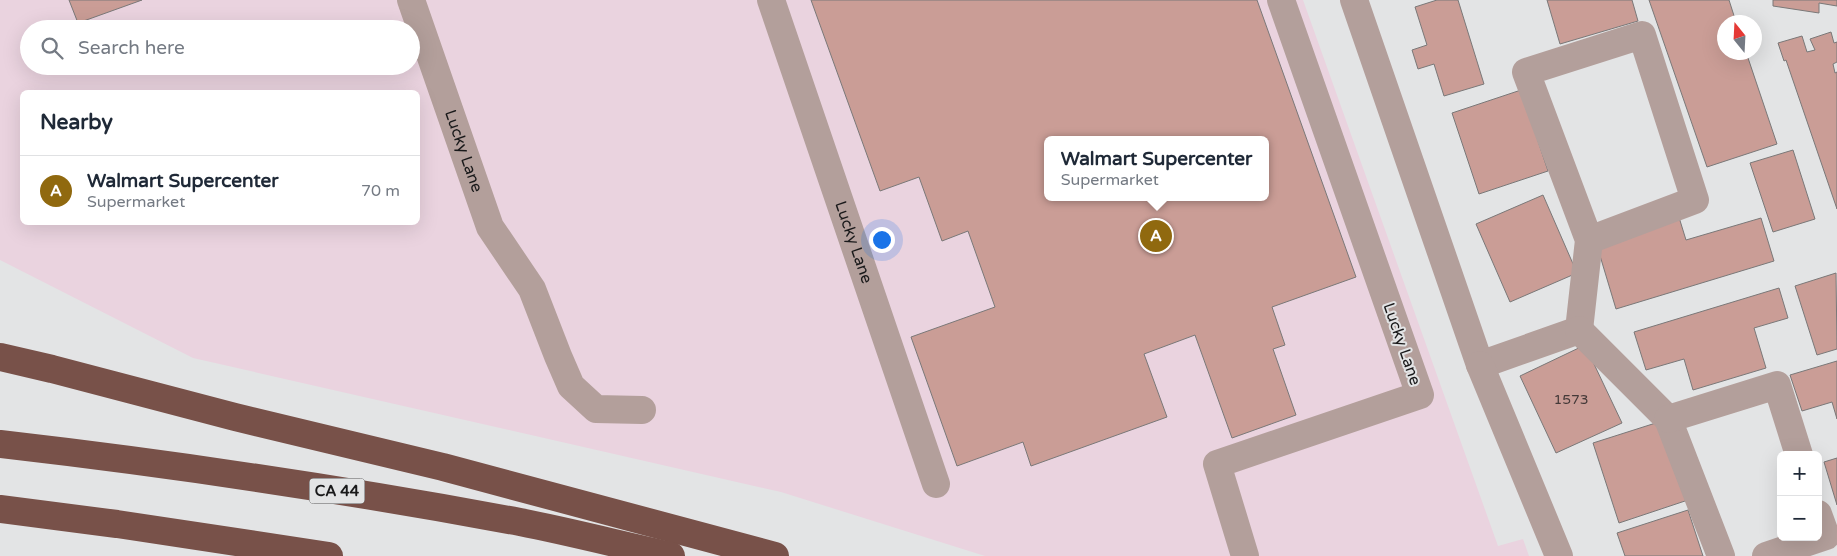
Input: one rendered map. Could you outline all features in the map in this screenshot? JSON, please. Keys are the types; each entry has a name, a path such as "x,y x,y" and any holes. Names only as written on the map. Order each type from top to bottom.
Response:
{"highway":[{"path":"0,357 235,417 443,467 775,556"},
{"name":"CA 44","path":"0,444 286,482 522,523 672,556"},
{"path":"0,509 117,524 329,556"}],"street":[{"name":"Lucky Lane","path":"410,0 417,20"},
{"name":"Lucky Lane","path":"771,0 936,484"},
{"name":"Lucky Lane","path":"1245,556 1217,464 1420,394 1281,0"},
{"path":"1354,0 1480,365 1560,556"},
{"name":"Lucky Lane","path":"420,28 490,227 532,289 558,356 572,386 596,409 642,410"},
{"path":"1579,330 1589,240 1526,72 1642,35 1695,200 1589,240"},
{"path":"1480,365 1579,330"},
{"path":"1579,330 1668,419 1721,556"},
{"path":"1668,419 1776,385 1798,451"},
{"path":"1822,525 1826,536 1822,537"},
{"path":"1766,556 1811,541"}],"shaded area":[{"path":"0,0 1303,0 1498,546 1523,539 1529,556 985,556 781,492 193,358 0,260"}],"building":[{"path":"69,0 142,0 86,20 77,20"},
{"path":"811,0 1257,0 1356,277 1272,307 1285,345 1273,349 1296,415 1232,438 1195,335 1144,354 1167,417 1031,466 1023,442 957,466 911,337 995,307 968,231 942,241 919,177 880,191"},
{"path":"1437,0 1458,0 1484,84 1444,96 1434,64 1418,69 1412,50 1427,45 1415,7"},
{"path":"1547,0 1632,0 1638,21 1560,44"},
{"path":"1649,0 1729,0 1734,15 1717,15 1717,60 1749,60 1777,144 1707,167"},
{"path":"1773,0 1837,0 1837,6 1819,3 1819,13 1773,6"},
{"path":"1831,32 1834,43 1837,42 1837,62 1833,64 1835,73 1837,72 1837,209 1786,60 1784,61 1778,43 1802,36 1807,52 1815,50 1810,39"},
{"path":"1521,90 1548,171 1479,194 1452,113"},
{"path":"1793,150 1815,219 1773,232 1750,163"},
{"path":"1543,195 1577,273 1510,302 1476,224"},
{"path":"1678,214 1686,240 1761,218 1774,261 1616,309 1595,239"},
{"path":"1836,273 1837,349 1817,355 1795,286"},
{"path":"1779,288 1788,318 1754,328 1766,368 1693,390 1684,359 1646,370 1634,332"},
{"path":"1585,345 1622,423 1556,453 1520,376"},
{"path":"1837,361 1837,419 1832,402 1802,411 1790,375"},
{"path":"1662,421 1688,500 1619,523 1593,443"},
{"path":"1837,458 1837,505 1824,462"},
{"path":"1688,510 1703,556 1625,556 1617,533"}],"place":[{"name":"Walmart Supercenter","path":"1156,236"}]}
